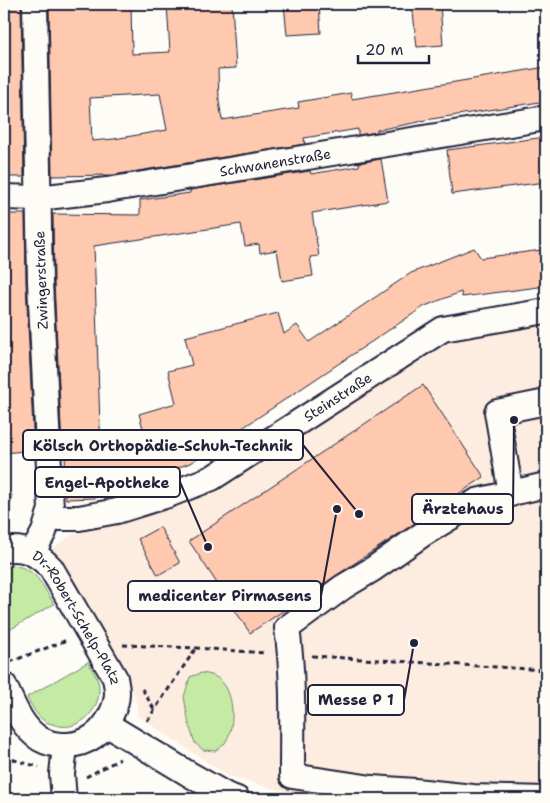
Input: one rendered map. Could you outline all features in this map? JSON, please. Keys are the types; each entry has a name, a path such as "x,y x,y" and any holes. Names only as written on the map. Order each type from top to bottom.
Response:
{"street":[{"name":"Zwingerstraße","path":"32,552 44,532 51,509 40,282 35,4"},
{"name":"Schwanenstraße","path":"4,197 38,198 107,190 546,118"},
{"name":"Steinstraße","path":"49,516 79,518 116,511 168,495 212,478 443,329 546,312"},
{"path":"511,494 497,412 546,402"},
{"path":"546,485 477,501 343,587 287,628 292,705 292,776 372,788 473,797 546,799"},
{"name":"Dr.-Robert-Schelp-Platz","path":"4,550 20,549 32,552 51,568 115,678 117,694 114,708 106,724 95,736 83,742 65,746"},
{"path":"4,685 13,724 49,743 65,746 62,774 64,799"},
{"path":"106,724 189,774 226,795 237,799"}],"path":[{"path":"290,655 546,670"}],"shaded area":[{"path":"546,322 546,799 312,799 228,776 138,716 135,696 96,627 48,552 73,534 108,521 454,338"}],"green space":[{"path":"4,494 12,494 11,503 4,511"},
{"path":"13,565 34,574 54,604 4,633 4,567"},
{"path":"88,662 99,686 99,696 92,712 86,719 70,726 61,726 44,721 35,712 27,697"},
{"path":"201,673 220,680 226,688 231,703 231,729 225,743 216,751 203,750 195,743 189,725 184,697 190,677"}],"building":[{"path":"4,4 21,4 24,177 4,177"},
{"path":"49,4 131,4 132,54 170,52 167,4 232,4 236,68 218,69 219,101 222,120 299,108 298,102 351,93 352,99 546,67 546,101 419,121 358,135 358,129 304,138 305,144 113,175 52,176","holes":["160,94 167,130 92,141 90,98"]},
{"path":"284,4 319,4 321,33 287,35"},
{"path":"412,4 440,4 443,45 417,47"},
{"path":"546,137 546,182 452,194 447,150"},
{"path":"381,159 388,201 312,213 319,256 310,257 313,276 282,281 277,250 260,253 259,244 245,246 241,224 94,246 101,456 147,443 139,414 176,403 168,371 192,365 185,337 278,313 284,334 297,325 309,342 411,273 474,248 481,258 542,250 546,286 462,297 461,292 425,306 190,463 95,498 66,499 65,447 62,447 54,282 53,214 140,215 140,200 190,193 190,190 310,171 311,174 359,166 359,163"},
{"path":"4,214 25,214 26,283 34,450 4,453"},
{"path":"423,385 484,477 250,633 189,541"},
{"path":"160,527 180,563 158,575 138,539"}],"place":[{"name":"Ärztehaus","path":"514,420"},
{"name":"medicenter Pirmasens","path":"337,509"},
{"name":"Kölsch Orthopädie-Schuh-Technik","path":"359,514"},
{"name":"Engel-Apotheke","path":"208,547"},
{"name":"Messe P 1","path":"414,643"}]}
